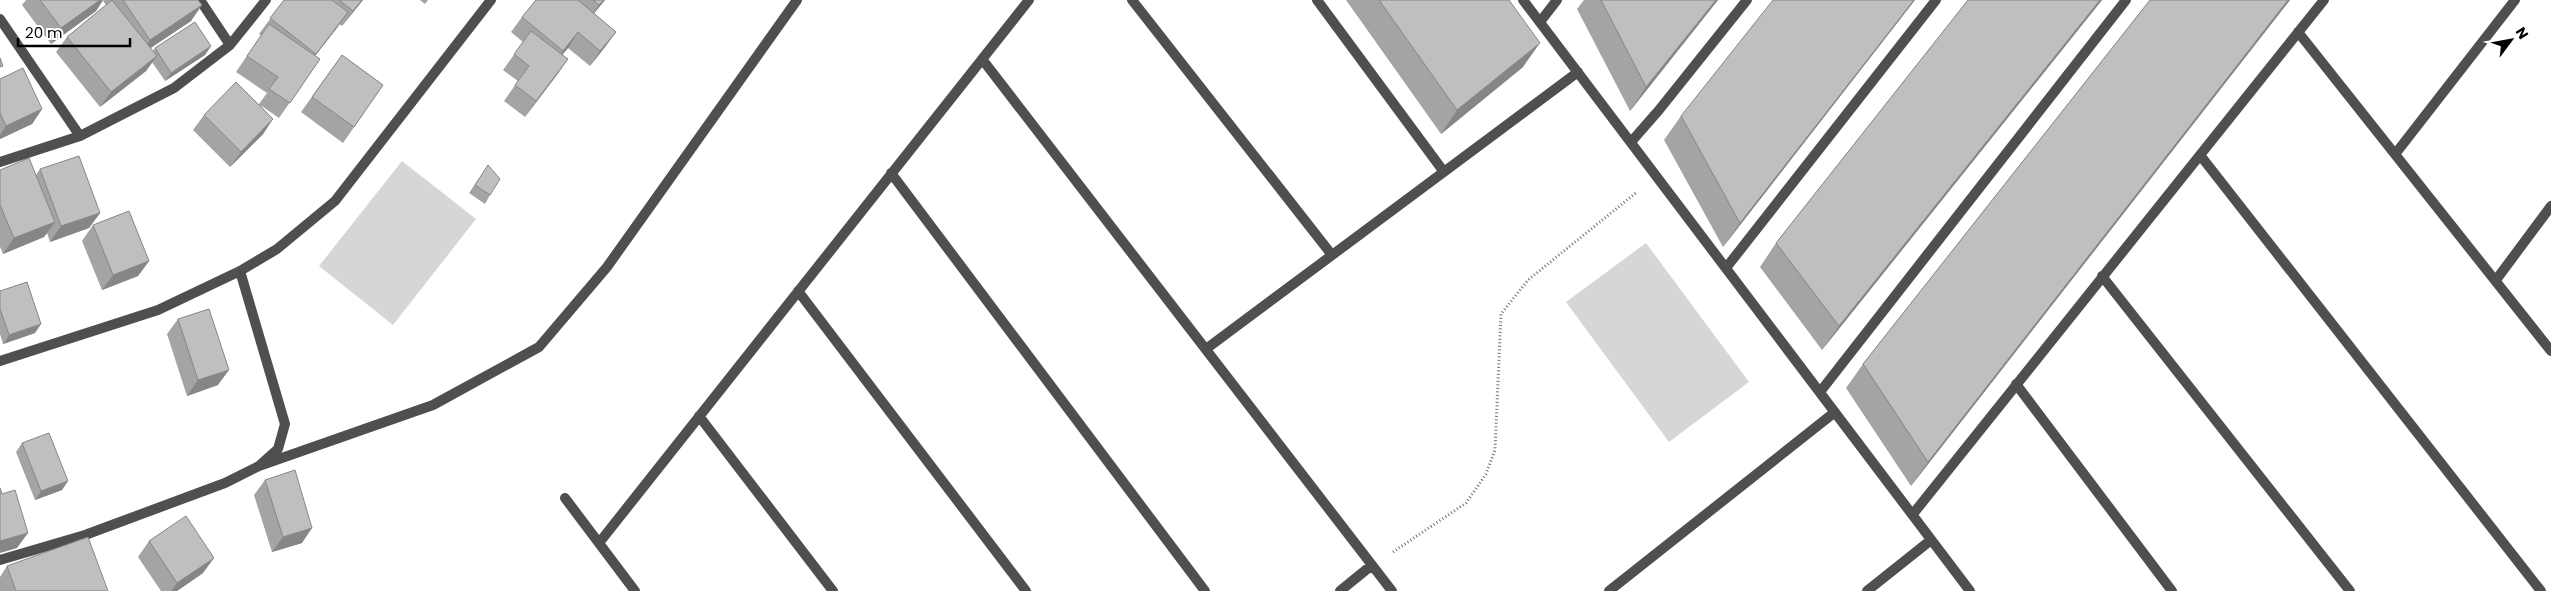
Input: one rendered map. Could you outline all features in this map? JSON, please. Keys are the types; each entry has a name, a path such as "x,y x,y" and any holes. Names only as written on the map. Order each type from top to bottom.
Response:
{"street":[{"path":"200,0 230,45"},
{"path":"0,162 80,136 174,88 230,45 266,0"},
{"path":"0,361 158,310 240,271 277,249 335,201 491,0"},
{"path":"0,560 94,532 225,484 259,466 433,405 540,347 607,267 797,0"},
{"path":"599,543 1029,0"},
{"path":"1132,0 1332,255"},
{"path":"1318,0 1444,172"},
{"path":"1523,0 1970,591"},
{"path":"1540,22 1557,0"},
{"path":"1631,142 1747,0"},
{"path":"1726,268 1936,0"},
{"path":"1820,392 2126,0"},
{"path":"1912,514 2324,0"},
{"path":"2396,153 2515,0"},
{"path":"0,19 80,136"},
{"path":"2298,32 2396,153 2551,351"},
{"path":"982,59 1392,591"},
{"path":"1206,349 1578,72"},
{"path":"2200,155 2540,591"},
{"path":"891,173 1205,591"},
{"path":"2496,280 2551,206"},
{"path":"240,271 286,424 278,449 259,466"},
{"path":"2102,276 2350,591"},
{"path":"798,291 1026,591"},
{"path":"2016,384 2172,591"},
{"path":"1609,591 1835,412"},
{"path":"699,416 833,591"},
{"path":"565,498 635,591"},
{"path":"1867,591 1931,540"},
{"path":"1340,591 1372,565"}],"path":[{"path":"1372,565 1466,503 1486,474 1495,450 1501,314 1512,298 1528,280 1657,176"}],"shaded area":[{"path":"402,161 476,219 393,325 319,266"},
{"path":"1646,243 1749,382 1669,442 1566,302"}],"building":[{"path":"40,0 100,0 61,28"},
{"path":"112,0 157,56 111,92 67,37"},
{"path":"123,0 198,0 202,5 150,40"},
{"path":"284,0 332,0 348,12 316,54 270,18"},
{"path":"339,0 362,0 353,11"},
{"path":"536,0 578,0 616,32 600,51 578,32 563,51 522,17"},
{"path":"593,0 604,0 599,5"},
{"path":"1379,0 1509,0 1540,43 1457,110"},
{"path":"1601,0 1716,0 1646,87"},
{"path":"1773,0 1914,0 1740,223 1681,116"},
{"path":"1968,0 2100,0 1839,326 1776,243"},
{"path":"2150,0 2288,0 1928,462 1863,364"},
{"path":"195,22 211,46 171,73 155,48"},
{"path":"269,24 320,59 290,103 269,89 278,77 247,56"},
{"path":"531,31 568,59 536,101 515,85 529,66 514,54"},
{"path":"342,55 383,85 354,127 312,97"},
{"path":"23,68 42,109 6,126 0,113 0,79"},
{"path":"236,82 273,119 241,152 204,115"},
{"path":"79,156 100,213 61,226 40,169"},
{"path":"29,158 55,222 14,238 0,205 0,170"},
{"path":"488,165 500,179 490,195 475,185"},
{"path":"129,211 149,261 113,275 93,225"},
{"path":"27,282 41,324 9,335 0,309 0,291"},
{"path":"209,309 229,370 198,380 178,319"},
{"path":"49,433 68,481 41,491 22,443"},
{"path":"295,470 312,528 283,537 265,480"},
{"path":"0,488 2,494 15,490 28,533 0,541"},
{"path":"186,516 214,558 177,583 149,541"},
{"path":"88,537 108,591 16,591 7,566"}]}
